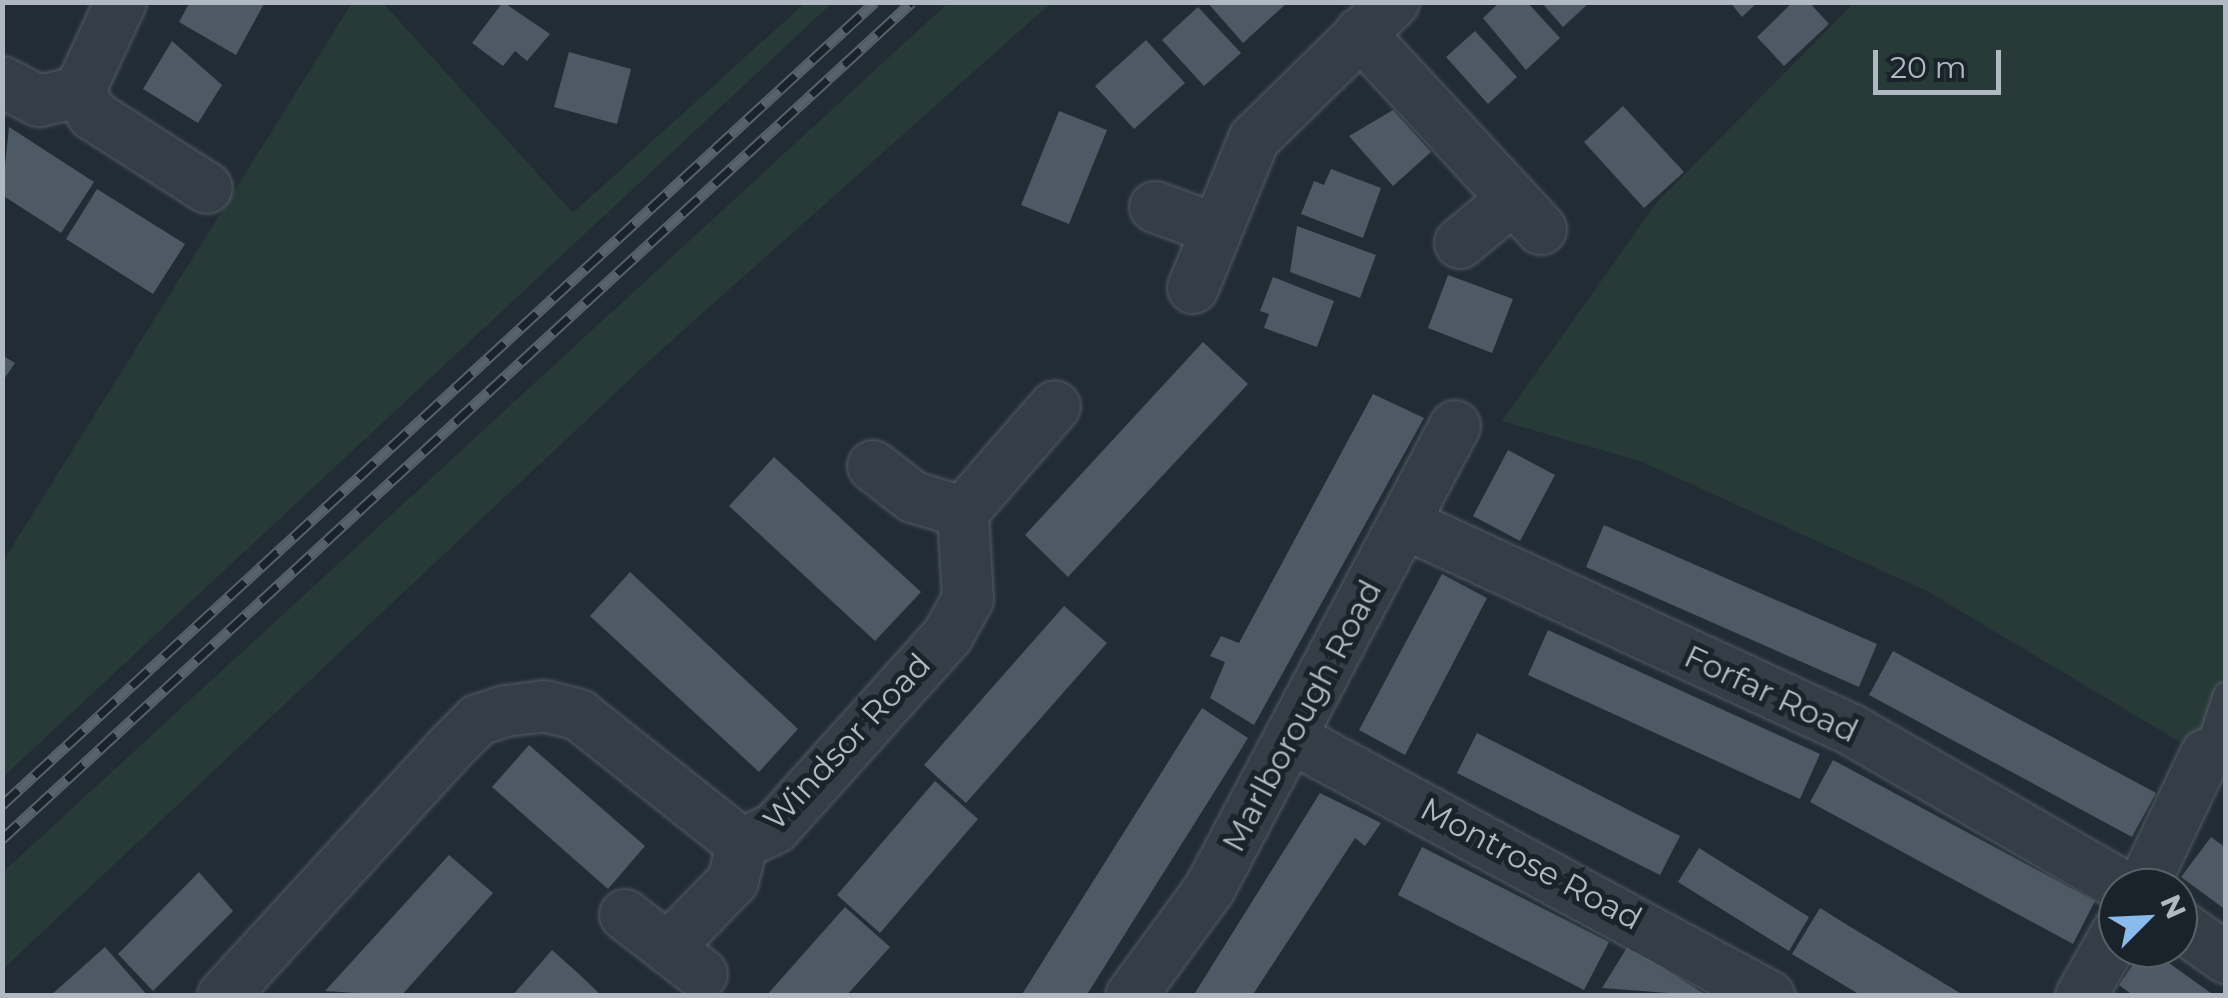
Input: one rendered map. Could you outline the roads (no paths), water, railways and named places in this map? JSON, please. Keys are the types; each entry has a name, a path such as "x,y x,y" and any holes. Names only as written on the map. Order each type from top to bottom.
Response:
{"street":[{"path":"79,92 121,2"},
{"path":"1193,288 1212,228 1254,139 1377,18 1527,214 1460,243"},
{"path":"2,82 39,101 79,92"},
{"path":"79,92 93,116 207,188"},
{"path":"1155,207 1212,228"},
{"path":"874,466 912,497 963,512 1054,406"},
{"name":"Marlborough Road","path":"1132,996 1210,888 1455,426"},
{"name":"Windsor Road","path":"223,996 450,748 478,720 506,711 544,706 580,715 742,844 775,828 948,635 968,599 963,512"},
{"name":"Forfar Road","path":"1404,523 1852,730 2098,872"},
{"name":"Montrose Road","path":"1290,738 1769,996"},
{"path":"2152,868 2206,754"},
{"path":"625,915 685,961 732,881 742,844"},
{"path":"2198,938 2226,958"},
{"path":"2080,996 2098,965"}],"lane":[{"path":"2206,754 2226,694"}],"railway":[{"path":"2,805 875,2"},
{"path":"2,839 912,2"}]}
